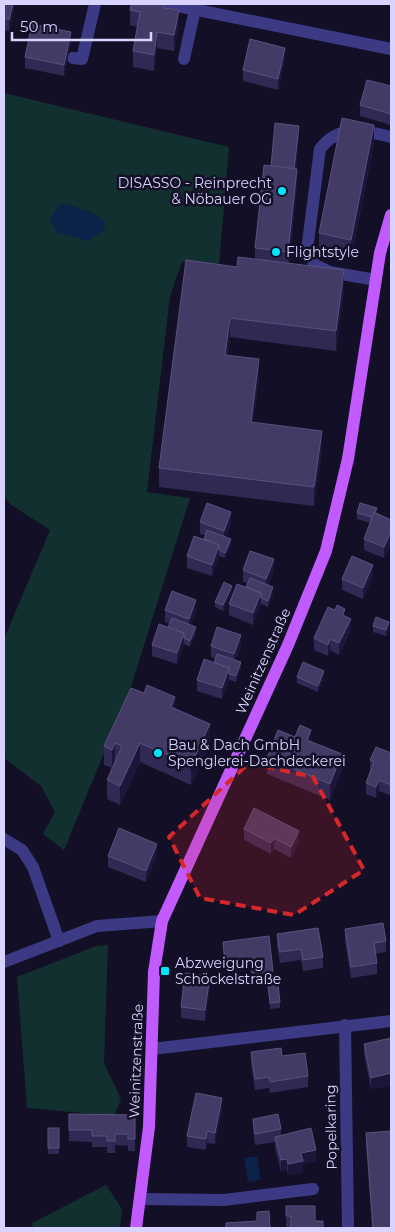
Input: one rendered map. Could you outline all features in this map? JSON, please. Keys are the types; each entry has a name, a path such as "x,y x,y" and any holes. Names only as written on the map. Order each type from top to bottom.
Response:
{"main road":[{"name":"Weinitzenstraße","path":"136,1228 149,1127 154,972 162,921 288,646 326,551 348,460 380,254 391,215"}],"street":[{"path":"73,58 82,59 95,4"},
{"path":"173,4 391,49"},
{"path":"184,59 195,9"},
{"path":"376,280 330,272 315,265 307,250 320,149 326,141 342,131 366,130 391,137"},
{"path":"4,839 22,850 32,867 59,941"},
{"path":"4,962 97,926 162,921"},
{"path":"152,1049 391,1021"},
{"name":"Popelkaring","path":"345,1026 348,1228"},
{"path":"141,1200 224,1200 313,1189"}],"highlighted area":[{"path":"249,763 313,777 364,870 294,915 200,898 169,837"}],"green space":[{"path":"4,93 229,147 219,265 182,262 170,296 147,492 190,498 130,690 64,850 43,834 55,812 41,786 4,758 4,639 50,530 10,504 4,496"},
{"path":"108,945 104,1063 121,1099 114,1116 27,1108 17,977 96,946"},
{"path":"106,1185 122,1209 120,1228 33,1228 32,1223"}],"water":[{"path":"66,204 91,212 106,223 103,232 88,241 56,232 50,218 59,205"},
{"path":"257,1156 261,1180 248,1182 244,1158"}],"building":[{"path":"4,4 13,4 9,20 4,18"},
{"path":"131,4 165,4 164,8 179,10 174,35 157,32 154,55 133,51 140,12 130,10"},
{"path":"32,24 71,32 64,65 25,57"},
{"path":"250,39 285,48 278,79 243,70"},
{"path":"367,80 391,86 391,114 360,105"},
{"path":"342,118 374,125 351,240 319,233"},
{"path":"275,123 299,126 294,169 271,166"},
{"path":"264,165 297,169 288,252 255,248"},
{"path":"238,257 344,270 336,331 230,318 225,355 259,359 251,422 322,431 314,487 159,468 186,260 237,267"},
{"path":"207,503 231,512 224,531 200,522"},
{"path":"360,503 377,508 372,517 357,513"},
{"path":"374,512 391,520 391,534 384,547 364,539"},
{"path":"207,530 231,539 225,553 219,550 219,545 204,539"},
{"path":"194,536 219,545 212,565 187,556"},
{"path":"250,551 274,559 266,579 243,570"},
{"path":"352,556 373,565 363,588 342,579"},
{"path":"250,578 273,587 268,601 261,598 261,593 246,587"},
{"path":"224,582 232,586 223,605 215,602"},
{"path":"237,584 261,593 253,613 229,604"},
{"path":"172,591 196,600 189,619 165,610"},
{"path":"337,605 345,609 343,615 351,619 339,643 330,639 328,645 314,638 328,607 335,610"},
{"path":"376,617 389,622 386,630 373,626"},
{"path":"172,618 196,627 190,641 184,638 184,633 168,628"},
{"path":"159,624 184,633 177,653 152,645"},
{"path":"217,627 241,635 234,654 211,646"},
{"path":"217,654 241,662 236,676 229,674 229,668 214,663"},
{"path":"204,659 229,668 222,688 197,680"},
{"path":"303,662 324,671 318,686 297,677"},
{"name":"Bau & Dach GmbH Spenglerei-Dachdeckerei","path":"147,685 175,697 171,707 210,724 191,765 140,743 120,786 107,780 122,746 115,743 112,750 104,746 131,688 144,693"},
{"path":"300,725 311,730 307,740 342,754 330,784 267,758 278,730 295,737"},
{"path":"376,747 391,753 391,785 379,780 376,787 366,783 374,762 370,760"},
{"path":"254,808 299,831 291,847 274,838 271,843 244,829"},
{"path":"119,828 157,844 146,871 108,856"},
{"path":"383,923 386,941 374,943 377,963 351,967 345,929"},
{"path":"318,928 323,957 303,960 301,949 280,952 277,934"},
{"path":"269,936 273,971 252,973 251,958 225,961 223,942"},
{"path":"185,973 210,976 205,1010 181,1007"},
{"path":"278,984 280,1002 270,1003 268,986"},
{"path":"391,1038 391,1073 371,1078 364,1044"},
{"path":"281,1048 282,1056 305,1053 308,1076 270,1082 269,1077 255,1079 251,1052"},
{"path":"196,1093 222,1098 215,1133 207,1131 206,1139 187,1136"},
{"path":"69,1114 135,1115 135,1139 128,1139 128,1134 115,1134 115,1141 107,1141 107,1136 92,1136 92,1130 69,1130"},
{"path":"278,1114 281,1129 255,1134 253,1119"},
{"path":"48,1128 59,1128 59,1148 48,1148"},
{"path":"311,1128 316,1150 301,1153 303,1161 288,1164 287,1159 281,1160 275,1137"},
{"path":"391,1131 391,1228 373,1228 366,1133"},
{"path":"286,1206 315,1206 315,1221 323,1221 323,1228 291,1228 291,1216 286,1216"},
{"path":"269,1211 270,1228 226,1228 226,1223 257,1221 257,1212"}],"place":[{"name":"DISASSO - Reinprecht & Nöbauer OG","path":"282,191"},
{"name":"Flightstyle","path":"276,252"},
{"name":"Bau & Dach GmbH Spenglerei-Dachdeckerei","path":"158,753"},
{"name":"Abzweigung Schöckelstraße","path":"165,971"}]}
